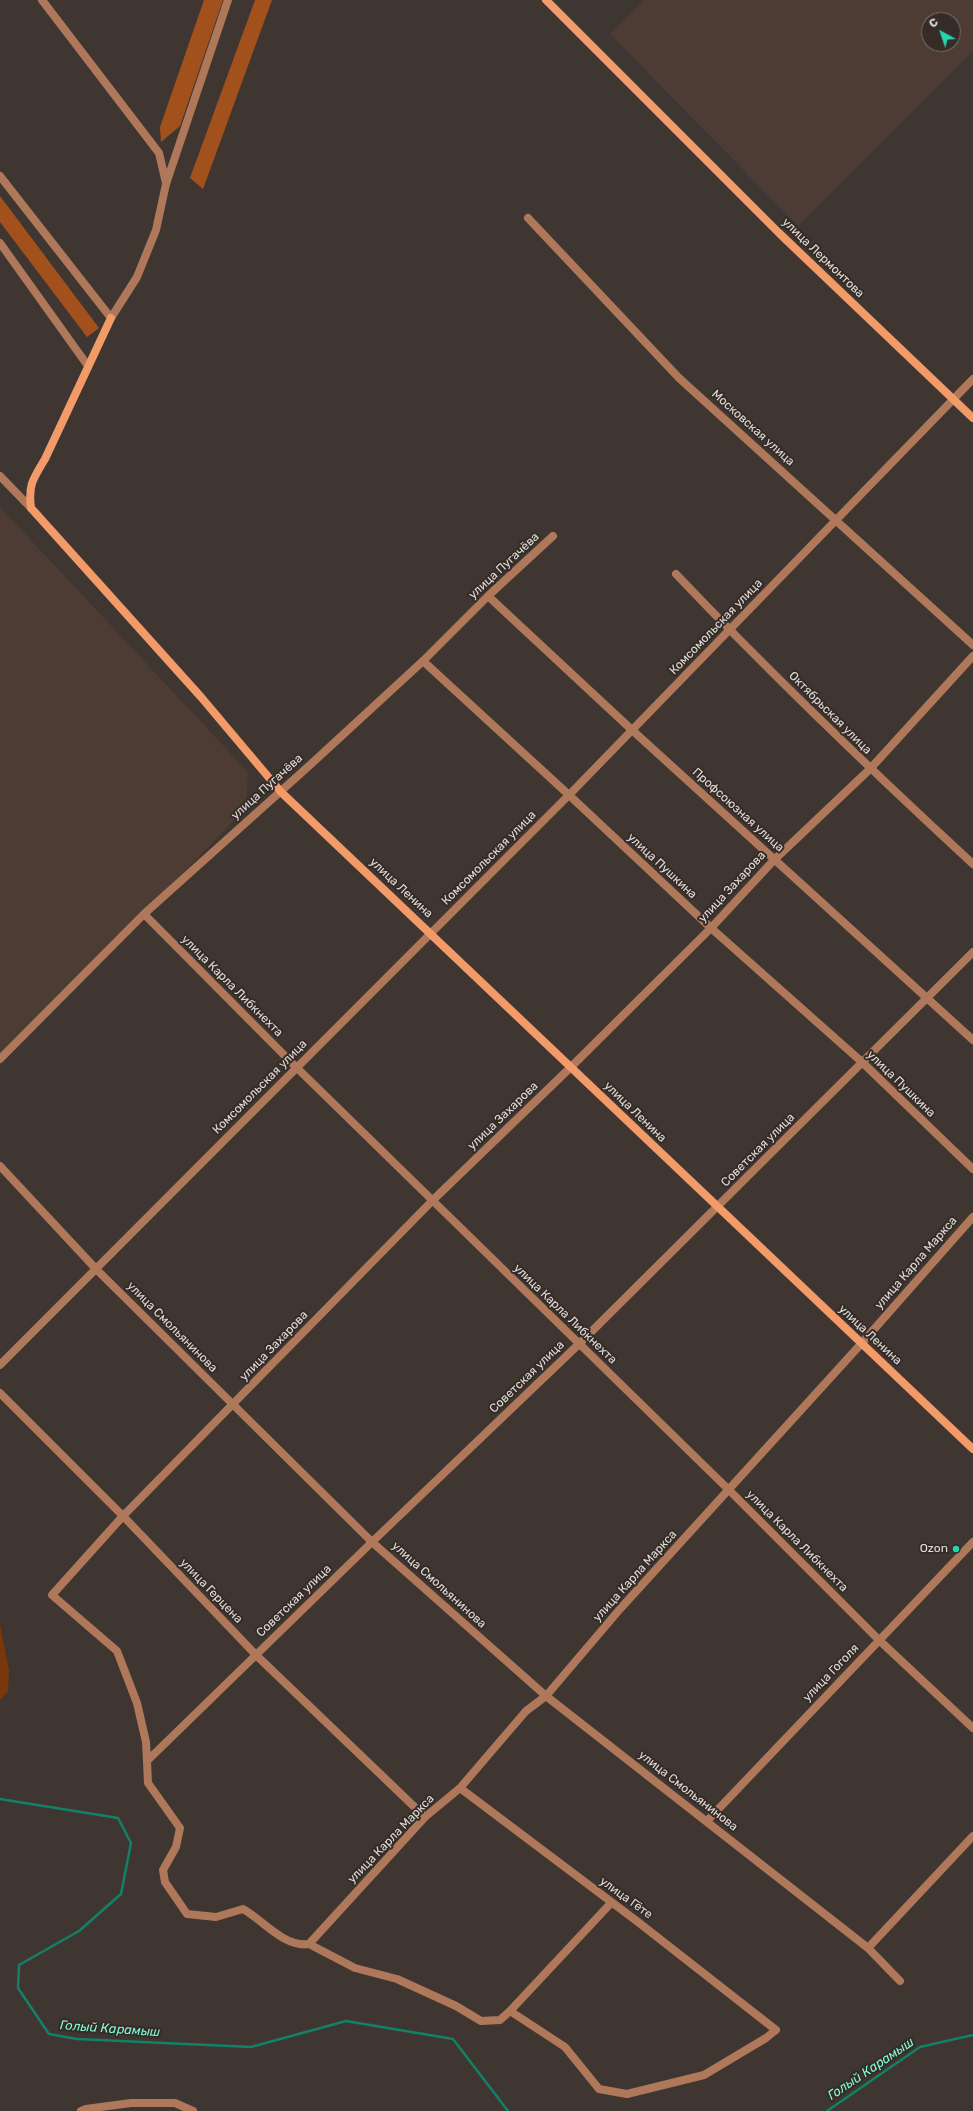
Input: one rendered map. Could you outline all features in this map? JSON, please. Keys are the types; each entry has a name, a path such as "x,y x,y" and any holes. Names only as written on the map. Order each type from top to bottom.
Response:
{"street":[{"path":"42,0 159,153 166,184"},
{"path":"31,508 29,492 35,476 45,459 111,318 137,277 156,230 166,184 228,0"},
{"name":"улица Лермонтова","path":"546,0 779,233 973,418"},
{"path":"0,176 111,318"},
{"name":"Московская улица","path":"528,218 679,378 973,645"},
{"path":"0,243 88,366"},
{"name":"Комсомольская улица","path":"0,1365 569,795 730,631 973,379"},
{"path":"0,476 31,508"},
{"name":"улица Ленина","path":"31,508 201,697 281,792 432,933 717,1207 973,1449"},
{"name":"улица Пугачёва","path":"0,1059 144,914 281,792 423,661 488,596 553,536"},
{"name":"Октябрьская улица","path":"676,574 730,631 870,769 973,864"},
{"name":"Профсоюзная улица","path":"488,596 774,860 973,1040"},
{"name":"улица Захарова","path":"147,1761 146,1742 137,1703 116,1651 52,1595 123,1516 234,1405 433,1200 571,1067 711,928 774,860 870,769 973,656"},
{"name":"улица Пушкина","path":"423,661 711,928 863,1063 973,1168"},
{"name":"улица Карла Либкнехта","path":"144,914 296,1067 729,1490 880,1640 973,1728"},
{"name":"Советская улица","path":"147,1761 372,1542 579,1344 973,952"},
{"name":"улица Смольянинова","path":"0,1166 96,1269 372,1542 546,1696 868,1948 900,1981"},
{"name":"улица Карла Маркса","path":"309,1944 425,1818 460,1788 526,1711 546,1696 620,1609 861,1344 973,1217"},
{"name":"улица Герцена","path":"0,1393 123,1516 256,1655 425,1818"},
{"name":"улица Гоголя","path":"707,1821 973,1542"},
{"path":"147,1761 148,1783 180,1828 176,1847 163,1870 165,1882 187,1914 216,1917 243,1909 256,1916 281,1937 302,1945 309,1944 355,1968 403,1982 456,2006 481,2021 500,2020 510,2011 611,1903"},
{"name":"улица Гёте","path":"460,1788 638,1922 776,2030 766,2038 704,2075 627,2094 598,2089 565,2047 510,2011"},
{"path":"868,1948 973,1836"},
{"path":"81,2111 130,2103 175,2102 193,2111"}],"shaded area":[{"path":"204,0 223,0 180,126 161,142 160,127"},
{"path":"255,0 272,0 203,189 190,178"},
{"path":"644,0 973,0 973,51 798,226 610,34"},
{"path":"0,196 99,328 87,337 0,222"},
{"path":"0,507 248,772 246,808 0,1063"},
{"path":"0,1624 9,1671 8,1691 0,1700"}],"waterway":[{"name":"Голый Карамыш","path":"0,1799 118,1818 131,1843 121,1894 79,1931 19,1965 18,1988 49,2034 77,2039 251,2047 346,2021 453,2039 508,2111"},
{"name":"Голый Карамыш","path":"827,2111 920,2047 973,2035"}],"place":[{"name":"Ozon","path":"956,1549"}]}
